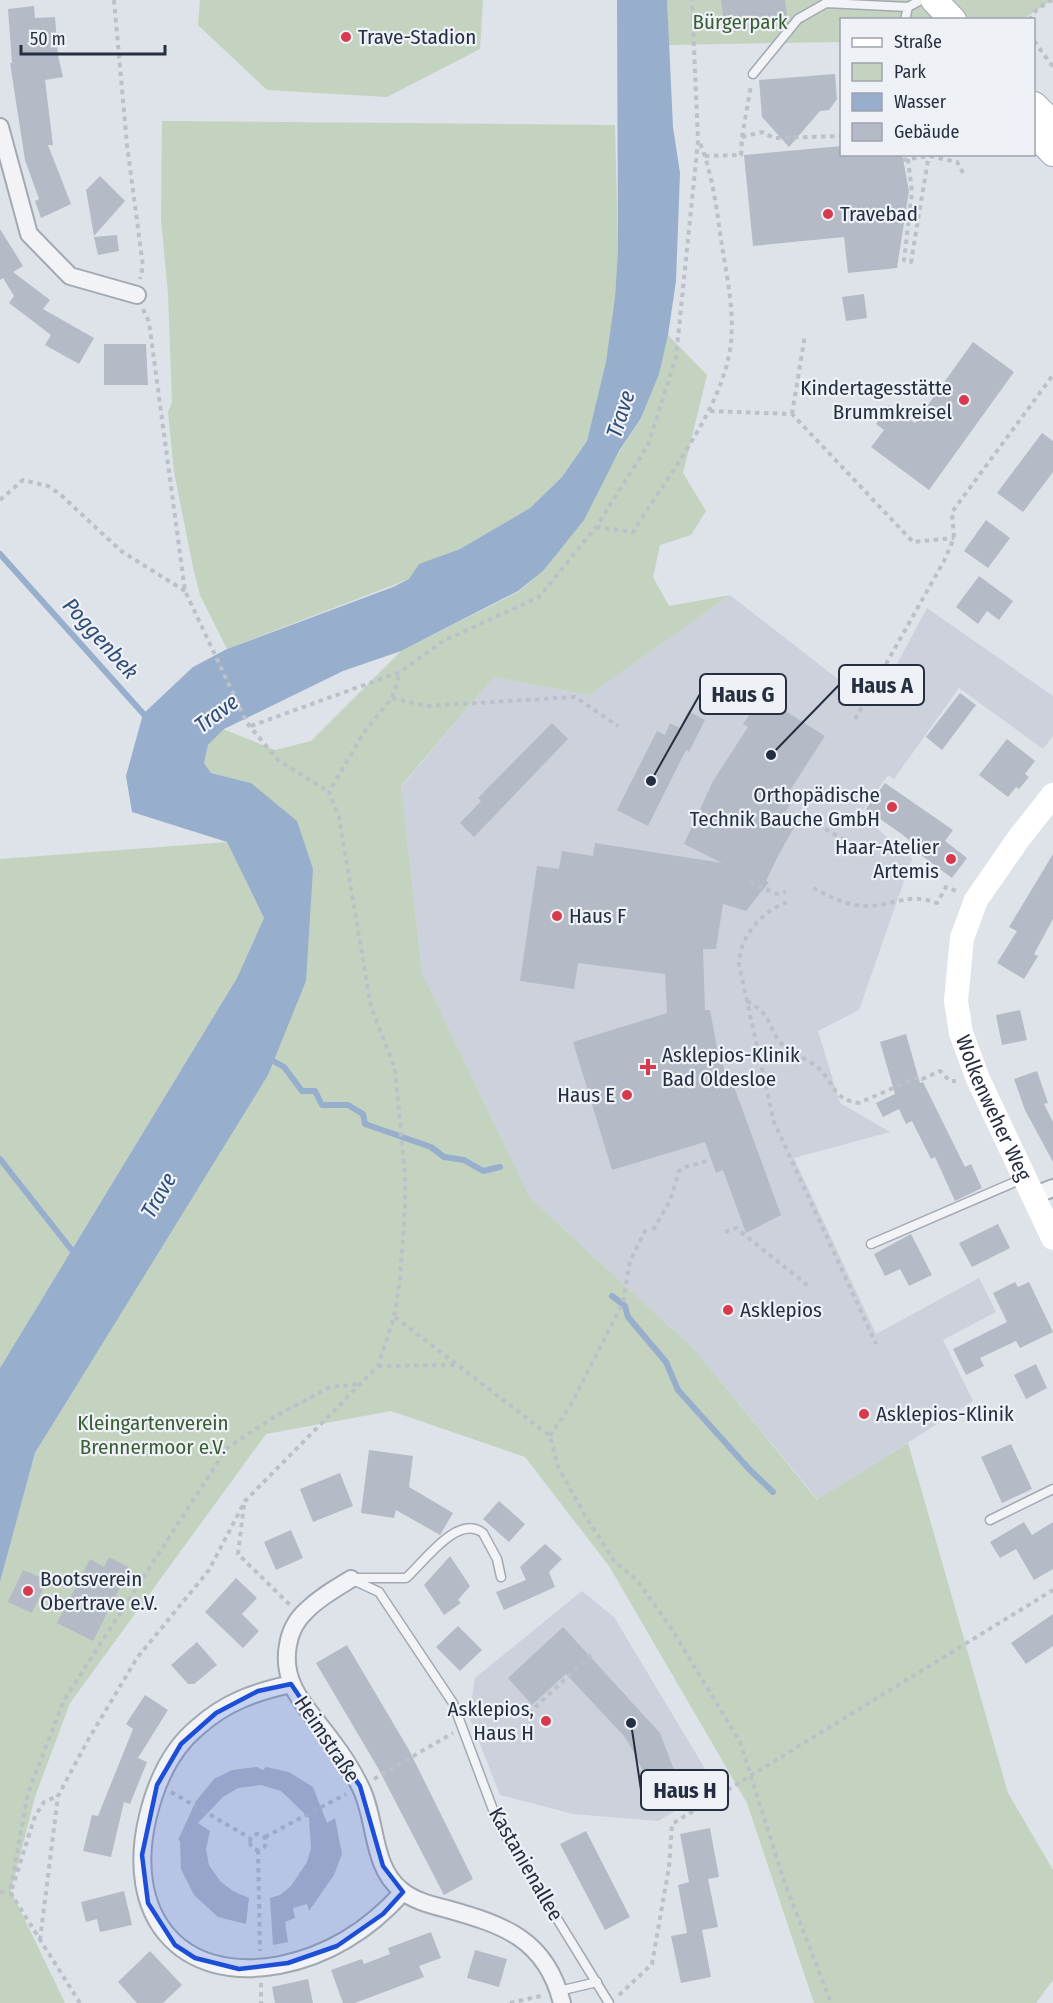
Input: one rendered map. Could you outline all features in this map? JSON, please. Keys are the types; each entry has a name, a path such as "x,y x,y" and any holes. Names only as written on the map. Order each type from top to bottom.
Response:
{"main road":[{"path":"925,2 943,18"},
{"path":"925,2 950,18"},
{"path":"1035,106 1053,124"},
{"path":"1035,134 1053,153"}],"street":[{"path":"0,128 29,234 70,276 138,295"},
{"name":"Wolkenweher Weg","path":"1053,795 1019,838 976,900 962,938 957,971 956,1001 961,1034 978,1079 1036,1187 1053,1238"},
{"name":"Heimstraße","path":"351,1578 301,1616 292,1632 286,1656 291,1684 334,1744 360,1786 371,1817 383,1866 388,1876 403,1892 424,1902 491,1921 513,1932 540,1956 560,1997"},
{"path":"291,1684 258,1691 236,1700 206,1720 181,1744 157,1785 144,1830 142,1879 148,1903 159,1925 175,1945 195,1958 217,1966 261,1968 304,1959 337,1946 376,1920 403,1892"}],"lane":[{"path":"921,0 925,2"},
{"path":"907,18 925,2"},
{"path":"753,74 798,19 826,3 925,2"},
{"path":"871,1244 1036,1187"},
{"path":"990,1520 1053,1489"},
{"path":"351,1578 406,1578 454,1531 466,1527 483,1533 491,1546 501,1577"},
{"name":"Kastanienallee","path":"351,1578 380,1592 453,1703 498,1823 610,2003"},
{"path":"560,1997 597,1982"}],"path":[{"path":"40,1940 58,1796 137,1658 209,1570 244,1501 378,1366 394,1317 400,1280 405,1208 405,1175 399,1136 395,1069 371,1007 339,817 329,792 278,760 249,725 185,591 149,322 138,295 142,266 127,145 114,0"},
{"path":"249,725 400,672 443,641 539,597 596,527 648,445 676,357 698,141 692,0"},
{"path":"1030,18 1036,9 1052,0"},
{"path":"1035,42 1053,67"},
{"path":"705,156 741,155 753,74"},
{"path":"742,136 762,132 774,138 840,136"},
{"path":"596,527 633,532 709,411 728,361 731,328 729,288 705,156 698,141"},
{"path":"923,156 906,159 912,192 904,260 911,262 929,156"},
{"path":"933,156 957,162 963,173"},
{"path":"792,414 805,335"},
{"path":"855,719 944,561 954,538 952,512 1053,375"},
{"path":"709,411 792,414 913,542 954,538"},
{"path":"0,500 23,480 48,486 121,550 185,591"},
{"path":"329,792 364,732 392,698 400,672"},
{"path":"392,698 427,706 575,697 618,726"},
{"path":"825,830 874,856"},
{"path":"750,882 777,894 786,892"},
{"path":"813,888 844,904 868,906 907,897 937,903 946,887 976,900"},
{"path":"787,902 769,911 749,932 739,950 747,1001 774,1122 876,1344"},
{"path":"747,1001 770,1019 781,1044 827,1075 835,1092 849,1101 859,1103 918,1077 922,1079 940,1071 950,1081 978,1079"},
{"path":"653,1230 670,1201 679,1171 685,1167 711,1160"},
{"path":"550,1436 572,1403 621,1307 630,1261 648,1227"},
{"path":"724,1232 736,1228 811,1288"},
{"path":"394,1317 460,1365 550,1436 558,1467 586,1517 615,1562 637,1580 671,1628 740,1742 784,1881 831,2003"},
{"path":"378,1366 460,1365"},
{"path":"80,2003 10,1892 28,1793 64,1700 227,1448 274,1417 330,1387 361,1384"},
{"path":"244,1501 238,1554 301,1616"},
{"path":"610,2003 652,1964 669,1867 672,1824 1053,1590"},
{"path":"510,1712 530,1712 591,1655"},
{"path":"157,1785 250,1838"},
{"path":"10,1892 35,1816 44,1802 58,1796"},
{"path":"250,1838 258,1833 265,1837 265,1846 258,1850"},
{"path":"250,1838 251,1846 258,1850"},
{"path":"258,1850 261,1968"},
{"path":"0,1892 10,1892"},
{"path":"510,2003 560,1997"}],"highlighted area":[{"path":"291,1684 360,1786 383,1866 403,1892 383,1914 337,1946 288,1963 239,1969 195,1958 175,1945 148,1903 142,1855 157,1785 181,1744 216,1713 258,1691"}],"shaded area":[{"name":"Asklepios-Klinik Bad Oldesloe","path":"730,595 874,707 927,608 1053,696 1053,736 1043,749 959,688 894,779 888,775 860,814 912,858 859,1010 818,1031 840,1103 890,1132 794,1158 876,1334 979,1278 996,1312 943,1340 973,1401 818,1500 695,1350 530,1198 422,973 401,787 494,677 589,695"},
{"path":"582,1591 614,1617 716,1787 658,1821 573,1814 500,1795 469,1716 475,1678"}],"green space":[{"name":"Trave-Stadion","path":"200,0 483,0 480,49 387,97 267,90 198,25"},
{"name":"Bürgerpark","path":"667,0 1052,0 1025,18 840,18 840,42 668,45"},
{"path":"162,121 615,125 618,249 607,362 587,441 562,477 530,508 460,549 420,564 409,579 227,649 200,595 174,472 168,412 172,402 168,294 161,219"},
{"name":"Kleingartenverein Brennermoor e.V.","path":"668,335 707,375 683,473 706,511 691,535 660,545 653,577 669,606 730,595 589,695 494,677 401,786 422,973 530,1198 695,1350 817,1500 908,1443 1008,1793 1053,1870 1053,1980 1036,2003 814,2003 747,1803 609,1566 525,1457 391,1411 266,1434 70,1703 35,1797 11,1891 65,2003 0,2003 0,1582 35,1453 137,1286 306,981 251,783 211,773 204,763 208,745 223,729 275,750 311,741 401,651 518,592 543,571 641,418 658,374"},
{"path":"227,842 264,918 237,978 0,1368 0,859"}],"water":[{"name":"Trave","path":"617,0 667,0 673,127 680,173 676,281 668,335 659,374 641,418 619,451 584,520 543,571 518,591 401,651 343,671 224,729 208,745 204,763 211,773 251,783 297,821 313,869 306,981 268,1075 35,1453 0,1582 0,1368 237,978 264,918 227,842 132,812 126,776 143,714 193,667 227,649 393,587 409,579 419,564 460,549 530,508 562,477 587,441 606,362 615,297 618,249"}],"building":[{"path":"721,0 785,0 788,22 785,25 725,33"},
{"path":"34,6 35,18 55,17 58,55 63,77 45,80 53,145 48,145 71,204 41,218 35,201 39,199 25,160 10,63 12,63 8,9"},
{"path":"835,74 837,99 829,110 820,111 789,147 762,117 759,80"},
{"name":"Travebad","path":"840,146 840,156 902,156 909,191 897,268 848,273 844,237 753,246 744,155"},
{"path":"100,176 125,201 94,236 86,190"},
{"path":"0,229 23,266 13,272 50,300 43,309 94,338 79,364 45,345 51,335 9,303 14,296 3,278 0,280"},
{"path":"117,235 119,251 98,255 94,237"},
{"path":"864,294 867,318 846,321 842,297"},
{"path":"973,342 1014,372 929,490 871,447 884,430 876,424 889,405 915,423"},
{"path":"104,344 146,344 148,385 104,385"},
{"path":"1042,433 1053,441 1053,472 1023,512 997,493"},
{"path":"986,520 1010,538 988,568 964,551"},
{"path":"979,576 1013,601 999,620 987,611 978,624 956,607"},
{"path":"960,693 976,705 942,750 926,737"},
{"path":"768,700 825,736 785,798 791,803 783,816 796,824 766,881 769,882 746,911 723,904 716,949 703,949 705,1010 710,1010 717,1048 730,1086 733,1084 781,1215 746,1233 723,1170 716,1173 705,1142 612,1170 573,1042 667,1013 665,974 578,963 574,989 520,981 537,866 559,869 562,851 593,856 595,843 722,863 684,844 713,781 748,727 743,724 752,711 758,715"},
{"path":"688,711 705,720 689,752 686,750 648,826 617,810 657,731 665,735 670,723 680,728"},
{"path":"552,723 568,739 474,837 460,823 481,801 478,798"},
{"path":"1007,739 1035,761 1025,774 1029,777 1008,797 979,775"},
{"path":"885,783 953,830 945,841 967,858 952,878 921,855 923,852 903,835 866,809"},
{"path":"1053,854 1053,919 1034,954 1038,956 1024,979 997,963 1017,931 1009,927"},
{"path":"1020,1010 1027,1040 1002,1045 996,1015"},
{"path":"906,1034 920,1083 923,1082 965,1167 971,1164 982,1188 955,1201 935,1157 931,1159 912,1121 906,1124 899,1109 883,1117 876,1103 895,1094 880,1042"},
{"path":"1037,1071 1048,1103 1044,1104 1053,1122 1053,1162 1025,1110 1014,1079"},
{"path":"998,1224 1010,1248 972,1267 959,1243"},
{"path":"911,1234 932,1275 909,1286 900,1269 885,1276 874,1254"},
{"path":"1015,1282 1018,1287 1029,1282 1053,1332 1020,1348 1016,1341 980,1358 984,1366 966,1375 953,1349 1007,1322 993,1293"},
{"path":"1036,1364 1047,1388 1026,1399 1014,1375"},
{"path":"1011,1444 1032,1489 1002,1503 981,1457"},
{"path":"369,1450 413,1456 409,1487 453,1513 440,1535 396,1510 394,1518 361,1513"},
{"path":"340,1473 353,1506 313,1522 300,1489"},
{"path":"499,1501 525,1524 509,1542 483,1519"},
{"path":"1024,1522 1032,1535 1053,1522 1053,1569 1034,1580 1016,1549 1000,1558 990,1542"},
{"path":"291,1530 303,1558 276,1570 264,1542"},
{"path":"545,1544 562,1559 549,1572 555,1587 504,1610 496,1592 526,1580 520,1567"},
{"path":"450,1556 470,1586 458,1600 461,1603 444,1615 424,1585"},
{"path":"109,1557 130,1568 93,1641 57,1623 90,1559 104,1567"},
{"name":"Bootsverein Obertrave e.V.","path":"23,1570 47,1580 32,1613 8,1602"},
{"path":"236,1578 257,1598 242,1614 259,1631 243,1648 205,1612"},
{"path":"1053,1614 1053,1646 1026,1664 1011,1643"},
{"path":"458,1626 482,1650 460,1671 436,1647"},
{"path":"563,1627 660,1733 676,1775 678,1804 650,1804 642,1769 624,1736 566,1674 532,1705 508,1678"},
{"path":"197,1642 217,1665 194,1684 188,1684 171,1665"},
{"path":"347,1645 409,1750 473,1879 444,1895 378,1768 316,1663"},
{"path":"145,1695 168,1710 138,1758 147,1762 130,1804 124,1802 111,1857 83,1851 92,1815 98,1816 133,1729 126,1724"},
{"path":"257,1767 263,1770 266,1767 289,1772 313,1787 327,1823 335,1818 342,1854 334,1875 309,1911 307,1904 293,1908 295,1918 285,1922 288,1942 273,1945 270,1898 280,1895 291,1886 307,1862 311,1848 309,1818 281,1791 261,1785 238,1788 223,1797 198,1823 210,1831 206,1849 209,1865 220,1881 233,1891 249,1898 246,1924 218,1917 194,1895 181,1869 180,1841 178,1840 196,1801 214,1779 232,1770"},
{"path":"710,1828 719,1877 708,1879 718,1927 702,1930 711,1977 681,1983 671,1936 687,1933 678,1885 689,1882 680,1834"},
{"path":"586,1831 630,1917 605,1930 560,1844"},
{"path":"124,1891 132,1925 100,1932 97,1919 86,1922 81,1902"},
{"path":"431,1932 441,1958 419,1966 424,1977 355,2003 343,2003 331,1970 362,1959 364,1964 390,1954 388,1948"},
{"path":"475,1950 507,1959 499,1987 467,1978"},
{"path":"150,1951 182,1985 163,2003 137,2003 118,1982"},
{"path":"308,1979 313,2003 275,2003 272,1987"}],"waterway":[{"name":"Poggenbek","path":"0,554 148,719"},
{"path":"266,1057 284,1067 302,1091 315,1091 322,1105 348,1105 363,1114 365,1124 431,1147 444,1157 464,1160 483,1171 500,1167"},
{"path":"0,1159 78,1258"},
{"path":"612,1296 625,1306 628,1317 666,1362 678,1390 749,1469 773,1492"}],"place":[{"name":"Trave-Stadion","path":"346,37"},
{"name":"Travebad","path":"828,214"},
{"name":"Kindertagesstätte Brummkreisel","path":"964,400"},
{"name":"Haus A","path":"771,755"},
{"name":"Haus G","path":"651,781"},
{"name":"Orthopädische Technik Bauche GmbH","path":"892,807"},
{"name":"Haar-Atelier Artemis","path":"951,859"},
{"name":"Haus F","path":"557,916"},
{"name":"Asklepios-Klinik Bad Oldesloe","path":"648,1067"},
{"name":"Haus E","path":"627,1095"},
{"name":"Asklepios","path":"728,1310"},
{"name":"Asklepios-Klinik","path":"864,1414"},
{"name":"Bootsverein Obertrave e.V.","path":"28,1591"},
{"name":"Asklepios, Haus H","path":"546,1721"},
{"name":"Haus H","path":"631,1723"}]}
